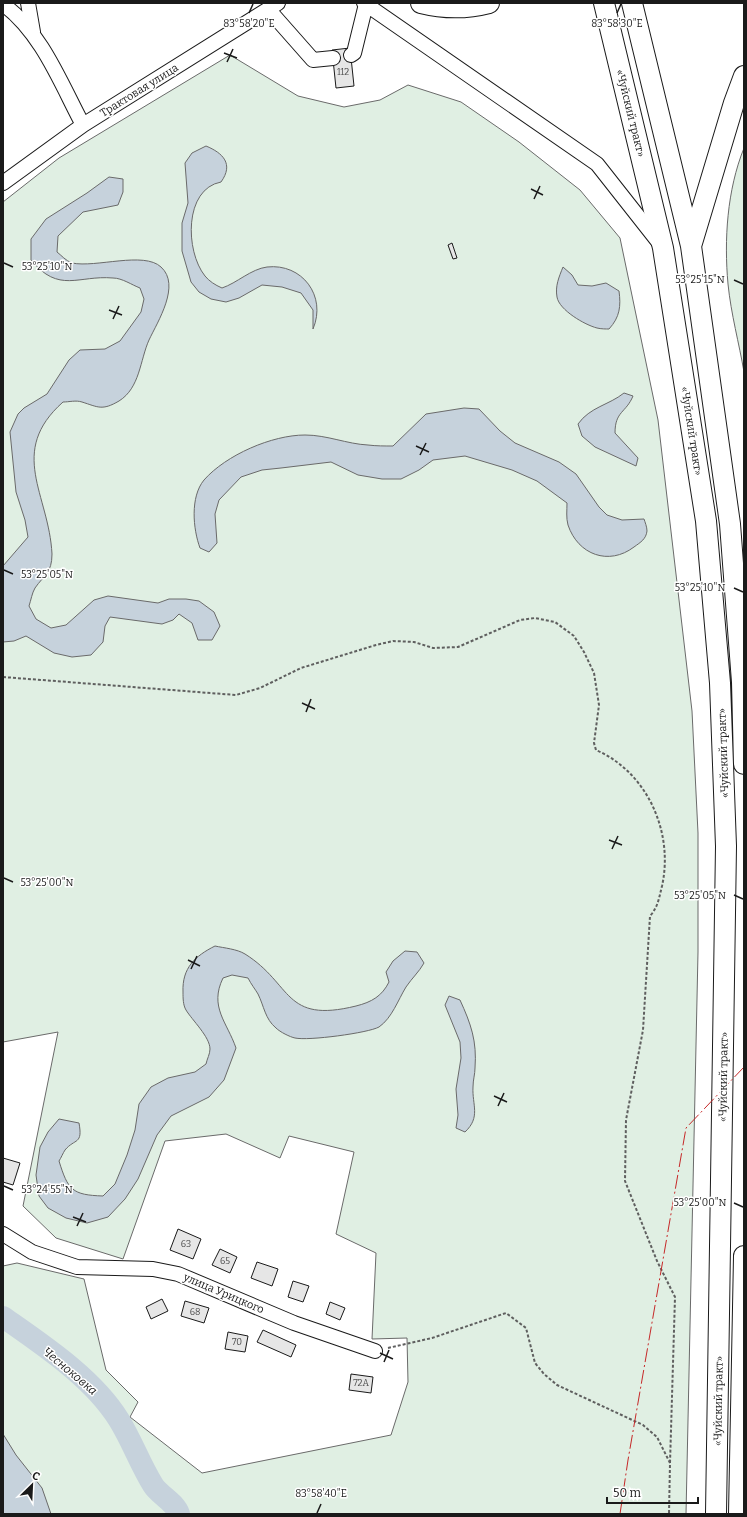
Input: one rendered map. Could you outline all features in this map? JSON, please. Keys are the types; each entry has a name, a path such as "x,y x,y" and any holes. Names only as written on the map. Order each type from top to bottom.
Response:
{"highway":[{"path":"421,3 439,8 456,8 490,3"},
{"name":"«Чуйский тракт»","path":"604,3 664,248 706,521 720,683 726,846 716,1514"},
{"name":"«Чуйский тракт»","path":"632,3 691,246 730,524 742,682 744,764"},
{"path":"691,246 734,103 744,76"},
{"path":"739,1514 743,1396 744,1256"}],"street":[{"path":"28,3 34,36"},
{"path":"3,4 18,16 34,36 84,125"},
{"path":"351,55 354,53 365,4 597,164 664,248"},
{"path":"273,6 313,60 333,58"},
{"name":"Трактовая улица","path":"3,182 84,125 273,6"},
{"name":"улица Урицкого","path":"3,1234 32,1252 52,1260 77,1267 153,1269 178,1274 294,1323 375,1351"}],"path":[{"path":"3,677 236,695 260,688 301,668 393,641 414,642 433,648 458,647 520,620 535,618 555,622 574,636 594,672 599,706 594,743 596,750 610,756 625,769 647,795 659,818 665,842 665,874 657,908 650,916 643,1030 626,1120 625,1181 657,1261 675,1297 669,1514"},
{"path":"375,1351 432,1338 506,1314 526,1328 535,1363 544,1374 557,1385 642,1425 657,1437 670,1463"}],"green space":[{"path":"230,55 298,96 344,107 380,100 408,85 461,102 519,142 580,190 620,238 658,420 692,711 698,833 698,952 686,1514 3,1514 3,1266 17,1263 84,1279 106,1370 138,1402 130,1417 202,1473 391,1435 408,1382 407,1338 372,1339 376,1253 336,1234 354,1152 289,1136 280,1158 226,1134 165,1141 123,1259 56,1238 23,1206 58,1032 3,1042 3,202 59,158"},
{"path":"744,148 744,372 729,295 726,250 730,198 738,164"}],"shaded area":[{"path":"206,146 222,156 225,160 227,170 221,182 209,187 200,196 194,208 192,237 198,265 208,280 222,288 261,268 280,267 291,270 301,276 314,294 317,305 313,329 313,310 301,293 282,287 262,285 239,298 226,302 211,299 199,292 191,282 182,251 182,223 188,203 185,163 192,153"},
{"path":"109,177 123,179 123,192 118,205 83,212 58,236 57,252 72,263 82,264 132,260 153,262 161,267 167,275 169,283 168,293 166,303 149,340 135,381 126,395 119,401 104,407 96,407 80,401 63,402 46,420 37,438 34,456 35,474 49,532 52,560 49,570 32,594 29,606 36,619 51,628 66,625 94,600 108,596 158,603 169,599 186,599 199,601 214,612 220,626 212,640 198,640 192,623 179,614 173,620 162,624 110,617 105,626 103,642 91,655 72,657 54,653 26,636 14,641 3,642 3,566 28,537 25,520 16,492 10,432 18,414 24,408 47,394 69,360 80,350 105,349 120,341 141,312 144,299 140,288 116,278 69,281 60,280 51,277 31,260 31,239 46,219"},
{"path":"563,267 572,275 578,285 592,286 606,283 619,291 620,302 618,316 609,329 597,328 586,324 562,307 557,297 557,289"},
{"path":"624,393 633,396 617,420 615,433 638,458 636,466 595,447 582,436 578,424 588,414"},
{"path":"464,408 479,409 500,431 515,443 559,462 576,474 599,507 607,515 622,520 644,519 647,531 644,538 637,545 624,553 615,556 595,554 579,544 573,535 567,522 567,503 537,481 512,470 465,456 433,460 419,470 401,479 382,479 358,475 331,462 262,470 241,477 219,500 215,514 217,543 209,552 200,548 194,523 194,513 196,495 200,487 204,480 224,462 250,448 278,439 305,435 321,436 360,444 393,446 426,414"},
{"path":"215,946 242,952 261,966 291,998 301,1005 315,1010 332,1010 356,1006 367,1003 376,998 380,995 389,982 386,972 393,961 405,951 417,952 424,963 406,987 388,1019 379,1027 351,1034 302,1039 282,1033 269,1021 258,994 248,978 232,975 223,978 219,988 219,1006 236,1048 224,1080 209,1097 171,1116 157,1135 138,1179 125,1199 108,1217 87,1223 66,1218 48,1208 39,1196 36,1175 40,1147 48,1132 59,1119 79,1123 80,1130 79,1138 65,1150 59,1161 65,1179 73,1189 78,1192 103,1196 115,1184 135,1130 139,1104 151,1087 168,1078 195,1072 206,1064 210,1051 209,1044 204,1034 185,1008 183,999 183,984 187,970 191,964 201,954"},
{"path":"449,996 460,1000 470,1025 475,1049 473,1093 475,1111 473,1121 465,1132 456,1128 458,1115 456,1089 461,1058 460,1042 445,1005"},
{"path":"3,1434 16,1455 42,1488 51,1514 3,1514"}],"building":[{"path":"350,48 354,86 336,88 332,50"},
{"path":"452,243 457,258 453,259 448,245"},
{"path":"3,1158 20,1163 13,1185 3,1182"},
{"path":"178,1229 201,1239 193,1259 170,1250"},
{"path":"220,1249 237,1257 230,1273 212,1265"},
{"path":"257,1262 278,1269 272,1286 251,1278"},
{"path":"293,1281 309,1286 303,1302 288,1297"},
{"path":"162,1299 168,1311 151,1319 146,1307"},
{"path":"185,1301 209,1308 204,1323 181,1316"},
{"path":"330,1302 345,1308 340,1320 326,1314"},
{"path":"263,1330 296,1345 291,1357 257,1342"},
{"path":"228,1332 248,1336 245,1352 225,1349"},
{"path":"351,1374 373,1377 371,1393 349,1390"}],"waterway":[{"name":"Чесноковка","path":"3,1317 66,1363 96,1390 119,1420 153,1485 171,1502 179,1514"}],"power":[{"path":"620,1514 628,1460 686,1128 744,1067"}]}
